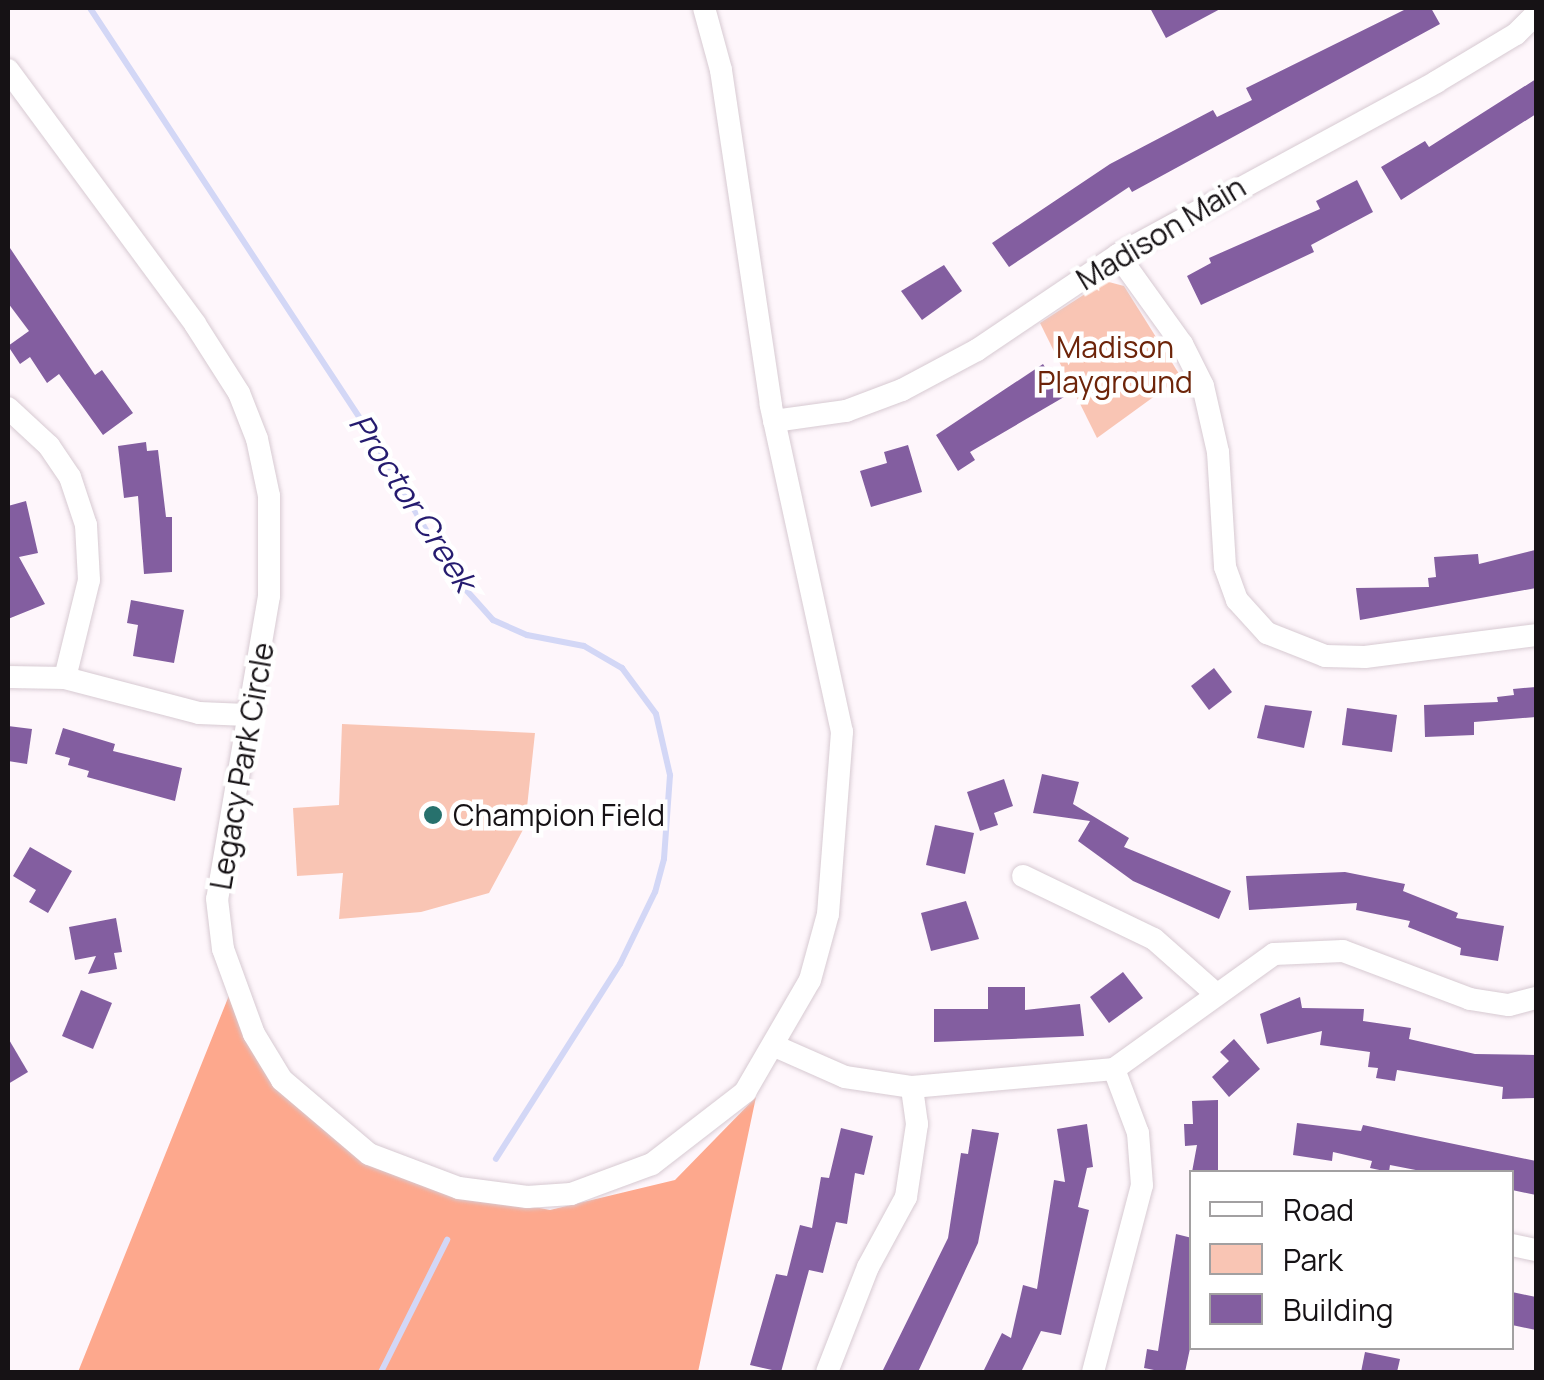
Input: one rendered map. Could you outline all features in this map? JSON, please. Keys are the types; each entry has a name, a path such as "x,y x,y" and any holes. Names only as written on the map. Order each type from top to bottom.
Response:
{"street":[{"name":"Legacy Park Circle","path":"8,70 195,324 239,393 257,439 272,544 262,657 247,715 218,899 223,949 254,1034 282,1080 369,1154 459,1188 527,1197 571,1194 652,1164 745,1092 776,1046 810,980 828,914 842,732 774,421 721,70 704,8"},
{"name":"Madison Main","path":"774,421 846,411 902,390 1118,256 1436,82 1516,34 1536,14"},
{"path":"1118,256 1182,344 1203,386 1218,452 1225,567 1237,600 1267,633 1324,656 1366,657 1536,635"},
{"path":"8,408 48,446 70,477 86,525 90,580 65,678"},
{"path":"8,677 65,678 199,714 247,715"},
{"path":"1023,876 1154,939 1214,992"},
{"path":"776,1046 846,1077 912,1086 1114,1070 1214,992 1274,954 1343,951 1470,998 1509,1005 1536,998"},
{"path":"1093,1372 1142,1185 1138,1133 1114,1070"},
{"path":"827,1372 868,1267 906,1197 917,1124 912,1086"}],"green space":[{"name":"Madison Playground","path":"1105,281 1124,286 1181,377 1097,438 1040,323"},
{"name":"Champion Field","path":"342,724 535,733 525,826 489,893 421,912 339,919 343,873 297,876 293,808 339,805"}],"shaded area":[{"path":"236,978 267,1071 431,1187 550,1210 675,1180 756,1097 698,1372 78,1372"}],"building":[{"path":"1150,8 1222,8 1166,38"},
{"path":"1408,8 1431,8 1440,24 1132,192 1129,187 1009,267 992,243 1110,164 1213,110 1217,117 1252,100 1246,88"},
{"path":"1536,79 1536,114 1401,200 1381,167 1425,141 1429,147"},
{"path":"1357,180 1373,212 1311,245 1314,252 1201,305 1187,276 1211,263 1209,258 1320,209 1316,201"},
{"path":"8,245 95,375 102,370 133,413 103,435 59,374 47,383 30,357 20,364 8,346 29,331 8,303"},
{"path":"944,265 962,291 922,320 901,291"},
{"path":"1043,364 1064,397 970,452 975,460 958,471 936,435"},
{"path":"146,442 147,451 158,450 166,517 172,517 172,572 144,574 138,496 124,498 118,446"},
{"path":"908,445 922,492 871,507 860,471 887,463 884,452"},
{"path":"26,501 38,553 19,557 45,604 8,619 8,506"},
{"path":"1535,550 1536,588 1360,620 1356,588 1429,587 1428,578 1436,577 1434,557 1478,554 1479,564"},
{"path":"131,600 184,610 174,663 133,656 138,625 127,623"},
{"path":"1214,668 1232,692 1209,710 1191,686"},
{"path":"1536,687 1536,717 1474,722 1474,735 1425,737 1424,705 1498,702 1497,697 1514,695 1513,689"},
{"path":"1265,705 1312,711 1304,748 1257,738"},
{"path":"1347,708 1397,715 1392,752 1342,745"},
{"path":"8,726 32,729 27,764 8,761"},
{"path":"63,728 115,744 113,751 182,768 175,801 87,777 89,771 68,765 70,758 55,754"},
{"path":"1042,774 1079,782 1073,804 1129,838 1124,847 1231,891 1219,919 1133,881 1078,841 1090,821 1033,813"},
{"path":"1004,779 1013,806 994,813 998,825 980,831 967,792"},
{"path":"935,825 974,833 965,874 926,865"},
{"path":"30,847 72,871 48,913 29,902 36,890 13,876"},
{"path":"1345,872 1405,884 1403,891 1458,913 1456,918 1504,926 1498,961 1460,955 1461,948 1408,927 1410,921 1356,910 1357,903 1249,910 1246,876"},
{"path":"966,901 979,939 931,951 921,913"},
{"path":"116,918 122,952 114,953 117,969 88,974 96,956 75,960 69,927"},
{"path":"1123,972 1143,998 1109,1023 1090,997"},
{"path":"988,987 1025,987 1025,1010 1080,1004 1084,1036 934,1042 934,1009 988,1009"},
{"path":"81,990 112,1003 93,1049 62,1036"},
{"path":"1300,997 1302,1008 1364,1009 1363,1021 1411,1028 1409,1039 1475,1054 1536,1055 1536,1098 1502,1099 1503,1087 1397,1070 1395,1081 1376,1078 1378,1068 1368,1067 1370,1052 1320,1045 1322,1031 1267,1044 1260,1014"},
{"path":"8,1038 28,1072 8,1084"},
{"path":"1234,1039 1260,1069 1229,1097 1212,1077 1229,1061 1220,1052"},
{"path":"1218,1100 1218,1170 1192,1170 1197,1145 1185,1146 1184,1124 1193,1124 1192,1101"},
{"path":"1297,1123 1361,1131 1363,1125 1536,1161 1536,1195 1514,1190 1514,1170 1416,1170 1390,1165 1389,1170 1380,1170 1370,1168 1372,1161 1333,1152 1332,1161 1293,1155"},
{"path":"1087,1124 1093,1167 1087,1168 1078,1207 1089,1210 1061,1335 1041,1331 1021,1372 983,1372 1002,1333 1011,1338 1023,1285 1037,1289 1054,1180 1065,1182 1057,1129"},
{"path":"841,1128 873,1136 864,1175 855,1173 847,1224 836,1222 823,1273 809,1270 781,1372 750,1365 776,1274 787,1276 800,1225 812,1228 821,1177 829,1178"},
{"path":"972,1129 999,1133 978,1243 918,1372 882,1372 948,1238 961,1153 968,1154"},
{"path":"1176,1234 1189,1237 1190,1350 1185,1372 1144,1368 1147,1349 1158,1351"},
{"path":"1514,1292 1536,1297 1536,1330 1514,1325"},
{"path":"1365,1352 1400,1359 1397,1372 1361,1372"}],"waterway":[{"name":"Proctor Creek","path":"90,8 371,435 451,573 493,620 527,635 584,646 622,668 656,714 670,775 664,859 655,892 620,964 496,1159"},
{"name":"Proctor Creek","path":"381,1372 447,1240"}],"place":[{"name":"Champion Field","path":"433,815"}]}
